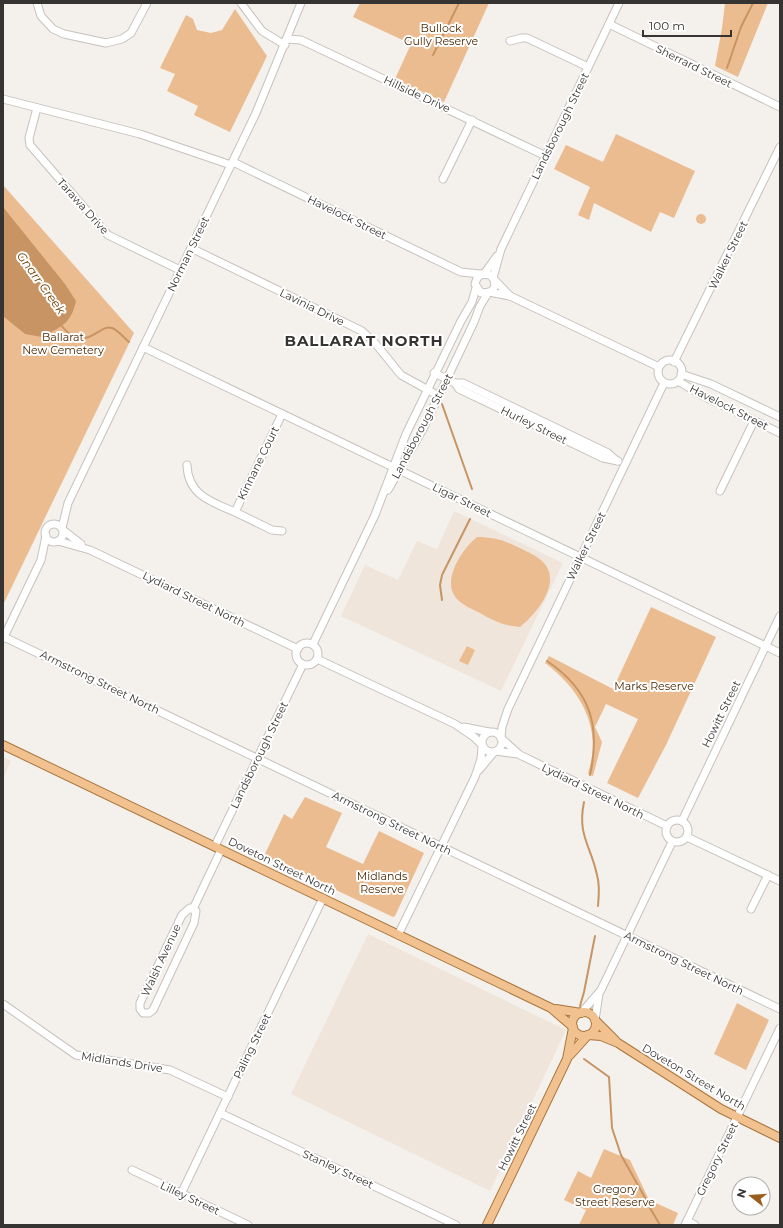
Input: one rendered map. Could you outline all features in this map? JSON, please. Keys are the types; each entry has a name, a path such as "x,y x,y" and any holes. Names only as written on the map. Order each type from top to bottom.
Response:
{"main road":[{"name":"Doveton Street North","path":"3,745 551,1008 567,1012 582,1012"},
{"name":"Doveton Street North","path":"551,1008 573,1027"},
{"path":"582,1012 590,1014 596,1021 594,1030 588,1035 579,1034 573,1027 574,1019 582,1012"},
{"name":"Doveton Street North","path":"596,1021 618,1043"},
{"name":"Howitt Street","path":"487,1225 567,1059 573,1027"},
{"name":"Doveton Street North","path":"588,1035 600,1036 618,1043 721,1109 780,1138"},
{"name":"Howitt Street","path":"567,1059 588,1035"}],"street":[{"path":"37,3 41,16 53,29 64,34 106,43 122,39 131,33 147,3"},
{"path":"241,3 262,32 286,42"},
{"name":"Norman Street","path":"53,524 68,503 232,163 286,42 301,3"},
{"name":"Landsborough Street","path":"483,274 501,249 619,3"},
{"name":"Sherrard Street","path":"609,24 780,107"},
{"path":"510,41 528,38 588,67"},
{"name":"Hillside Drive","path":"286,42 301,40 546,156"},
{"name":"Havelock Street","path":"3,99 140,134 232,163 462,272 483,274"},
{"name":"Tarawa Drive","path":"37,108 29,138 30,145 101,227 113,238 180,270"},
{"path":"443,179 472,120"},
{"name":"Walker Street","path":"674,362 780,146"},
{"name":"Lavinia Drive","path":"191,248 362,331 375,343 401,375 439,396"},
{"name":"Landsborough Street","path":"494,279 501,249"},
{"name":"Havelock Street","path":"462,272 476,287"},
{"path":"510,296 490,274 483,274 477,278 476,287 481,293 510,296 659,367"},
{"path":"489,293 495,286 494,279"},
{"name":"Landsborough Street","path":"313,644 375,515 396,468 434,373 472,302 476,287"},
{"name":"Landsborough Street","path":"396,468 439,396 480,306 489,293"},
{"name":"Ligar Street","path":"143,347 780,653"},
{"path":"664,362 674,362 680,367 679,377 671,384 664,383 658,374 659,367 664,362"},
{"name":"Hurley Street","path":"434,373 455,383 463,383 608,453 617,461 625,465"},
{"name":"Havelock Street","path":"679,377 711,384 780,417"},
{"name":"Havelock Street","path":"679,377 703,396 780,433"},
{"name":"Walker Street","path":"502,739 502,727 508,709 664,383"},
{"name":"Kinnane Court","path":"235,512 282,414"},
{"path":"720,491 754,421"},
{"name":"Kinnane Court","path":"187,465 189,482 204,498 272,530 282,530"},
{"name":"Norman Street","path":"62,529 68,503"},
{"path":"4,638 41,560 46,529 53,524 58,524 62,529 62,536 41,560"},
{"name":"Lydiard Street North","path":"62,529 90,550"},
{"path":"46,536 50,540 57,541"},
{"name":"Lydiard Street North","path":"57,541 90,550 298,649"},
{"name":"Howitt Street","path":"682,821 780,616"},
{"name":"Armstrong Street North","path":"4,638 258,758 780,1009"},
{"path":"304,643 313,644 318,650 317,659 311,664 303,664 298,658 298,649 304,643"},
{"path":"317,659 455,724 481,732 497,733 502,739 501,746 475,777"},
{"name":"Landsborough Street","path":"218,848 258,758 303,664"},
{"name":"Walker Street","path":"489,732 508,709"},
{"path":"455,724 476,738 487,751 495,752"},
{"path":"398,935 475,777 481,759 483,738 489,732"},
{"name":"Lydiard Street North","path":"502,739 520,755 667,826"},
{"name":"Lydiard Street North","path":"495,752 520,755"},
{"path":"674,820 682,821 688,830 687,837 681,842 672,842 666,834 667,826 674,820"},
{"path":"687,837 780,881"},
{"path":"582,1012 601,990 672,842"},
{"name":"Walsh Avenue","path":"193,908 218,848"},
{"path":"751,909 768,875"},
{"name":"Paling Street","path":"182,1194 323,898"},
{"name":"Walsh Avenue","path":"193,908 196,911 196,918 153,1010 149,1014 143,1014 140,1010 140,1003 182,915 187,909 193,908"},
{"path":"596,1021 601,990"},
{"name":"Midlands Drive","path":"3,1004 76,1055 170,1070 228,1097"},
{"name":"Gregory Street","path":"686,1223 780,1028"},
{"name":"Stanley Street","path":"220,1113 456,1225"},
{"name":"Lilley Street","path":"132,1170 248,1225"},
{"path":"686,1223 694,1225"}],"shaded area":[{"path":"454,511 563,563 501,691 341,616 365,565 398,580 417,541 437,549"},
{"path":"3,757 11,761 3,779"},
{"path":"368,934 566,1030 490,1191 291,1094"}],"green space":[{"name":"Bullock Gully Reserve","path":"360,3 489,3 444,102 395,79 411,44 353,17"},
{"path":"725,3 768,3 738,77 715,66"},
{"path":"235,9 267,56 230,132 194,115 198,106 167,91 175,74 160,68 186,15 193,19 197,30 211,33 222,30"},
{"path":"616,134 695,171 674,218 660,212 651,232 594,203 589,220 578,215 590,187 554,169 566,145 603,162"},
{"name":"Ballarat New Cemetery","path":"3,185 134,333 3,605"},
{"path":"699,214 703,214 705,215 705,223 699,224 696,221 696,217"},
{"path":"477,537 500,540 530,553 545,564 549,572 549,587 546,595 537,610 520,627 499,623 467,607 456,598 452,591 452,574 460,556"},
{"name":"Marks Reserve","path":"651,607 716,637 666,745 638,798 607,783 638,719 606,704 595,727 602,742 593,776 588,774 593,746 592,733 585,710 572,689 545,663 549,656 613,689"},
{"path":"467,646 475,650 468,665 459,661"},
{"name":"Midlands Reserve","path":"305,797 342,813 326,847 363,864 379,831 424,853 395,916 393,917 264,856 284,814 292,819"},
{"path":"737,1003 769,1020 746,1070 714,1054"},
{"name":"Gregory Street Reserve","path":"604,1149 630,1160 649,1200 678,1213 673,1225 579,1225 586,1210 564,1200 578,1171 591,1178"}],"water":[{"path":"3,207 65,284 76,301 74,309 65,324 42,337 25,334 3,316"}],"waterway":[{"path":"433,55 459,3"},
{"path":"727,68 741,27 753,3"},
{"name":"Gnarr Creek","path":"60,324 69,333 77,338 84,338 107,328 112,328 119,332 129,342"},
{"path":"442,404 472,489"},
{"path":"442,600 440,585 442,575 470,519"},
{"name":"Gnarr Creek","path":"547,661 562,672 573,684 589,710 593,725 594,740 590,775"},
{"name":"Gnarr Creek","path":"584,802 582,813 583,832 598,879 598,906"},
{"name":"Gnarr Creek","path":"580,1006 595,936"},
{"name":"Gnarr Creek","path":"584,1059 609,1077 612,1128 621,1155 648,1203"},
{"path":"650,1208 660,1225"}],"district":[{"name":"BALLARAT NORTH","path":"364,341"}]}
